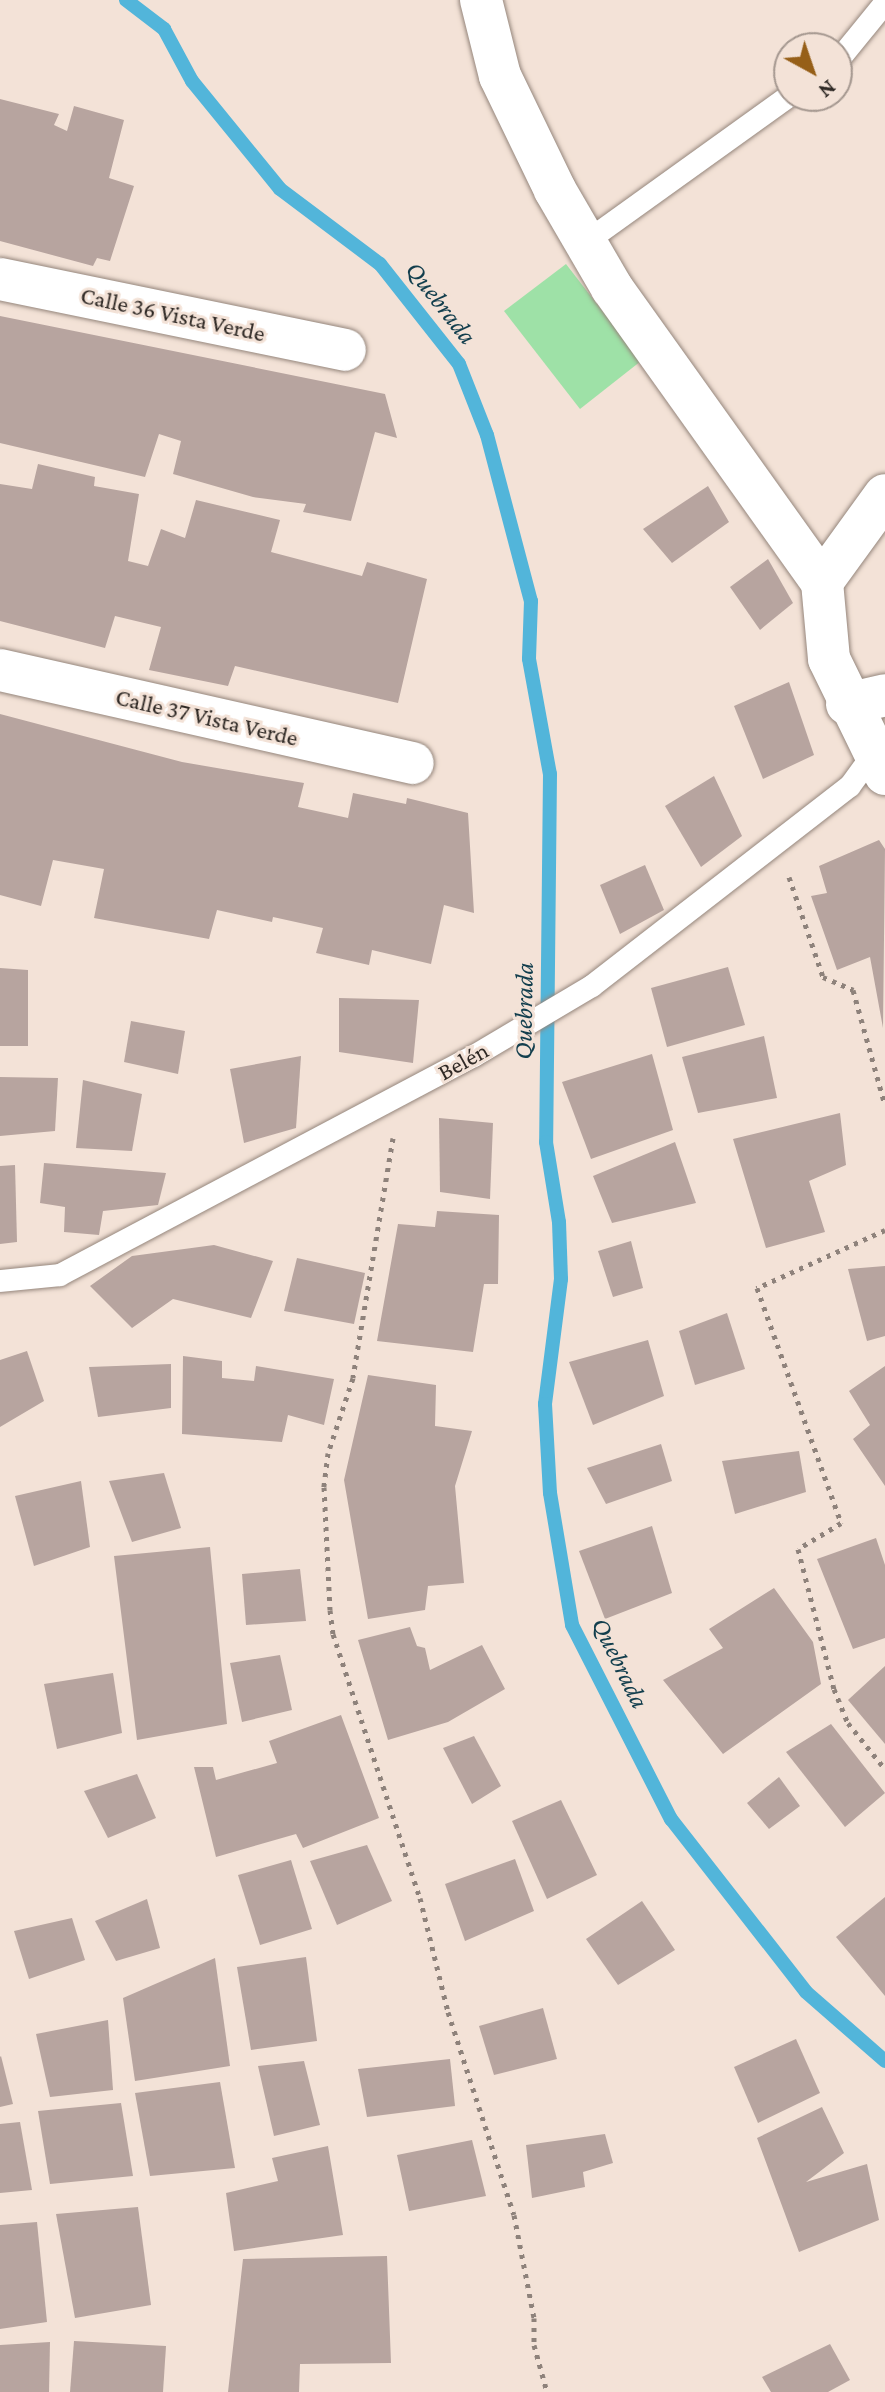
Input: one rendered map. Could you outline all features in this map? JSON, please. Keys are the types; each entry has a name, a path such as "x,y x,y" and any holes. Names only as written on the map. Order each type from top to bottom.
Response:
{"street":[{"path":"481,0 500,76 586,242 822,582 829,659 866,700 880,764"},
{"name":"Calle 36 Vista Verde","path":"0,279 345,350"},
{"path":"822,582 885,495"},
{"name":"Calle 37 Vista Verde","path":"0,670 413,763"}],"lane":[{"path":"853,38 873,7"},
{"path":"586,242 773,108"},
{"name":"Belén","path":"0,1281 60,1275 401,1094 577,995 880,764"}],"path":[{"path":"777,844 823,977 853,990 885,1105"},
{"path":"401,1094 353,1378 328,1453 324,1487 330,1610 333,1634 420,1898 448,2012 514,2215 534,2318 534,2345 547,2392"},
{"path":"885,1230 757,1288 841,1523 798,1549 834,1689 848,1723 885,1769"}],"green space":[{"path":"566,264 641,361 580,409 504,311"}],"building":[{"path":"0,99 59,114 54,125 67,131 74,106 124,120 109,178 134,186 110,261 97,258 93,266 0,241"},
{"path":"0,316 385,394 397,438 375,432 351,521 303,512 306,504 253,497 173,474 181,441 159,434 145,477 0,443"},
{"path":"38,464 95,477 94,486 139,494 128,561 148,566 161,529 185,538 196,500 280,520 271,552 362,576 367,562 427,579 398,703 235,666 228,686 149,670 161,627 115,616 105,648 0,621 0,484 32,489"},
{"path":"708,486 729,522 672,563 643,529"},
{"path":"768,559 793,603 760,630 730,587"},
{"path":"789,682 814,755 763,779 734,706"},
{"path":"0,714 182,762 304,783 298,807 348,818 353,793 406,804 407,798 468,813 474,913 444,905 431,964 372,950 369,965 316,953 323,928 273,917 272,922 217,910 209,939 94,918 104,869 53,860 41,906 0,895"},
{"path":"714,776 742,836 701,867 665,806"},
{"path":"879,840 885,849 883,1028 870,957 837,970 811,896 827,893 819,866"},
{"path":"645,865 664,910 620,934 600,885"},
{"path":"728,967 745,1025 667,1047 651,988"},
{"path":"0,968 28,970 28,1046 0,1046"},
{"path":"339,998 419,1000 413,1063 339,1052"},
{"path":"131,1021 185,1031 178,1074 124,1062"},
{"path":"764,1036 777,1098 698,1113 682,1057"},
{"path":"652,1054 673,1130 591,1159 562,1082"},
{"path":"301,1056 296,1128 244,1143 230,1069"},
{"path":"0,1077 58,1078 55,1131 0,1136"},
{"path":"83,1080 142,1094 132,1151 76,1148"},
{"path":"840,1113 846,1165 809,1181 825,1232 766,1248 733,1139"},
{"path":"439,1118 493,1123 490,1199 440,1192"},
{"path":"675,1142 696,1203 612,1223 593,1176"},
{"path":"44,1163 166,1173 158,1205 103,1211 99,1235 64,1232 65,1207 40,1203"},
{"path":"15,1165 17,1242 0,1244 0,1166"},
{"path":"437,1211 499,1215 498,1284 484,1284 473,1352 377,1341 398,1224 435,1227"},
{"path":"631,1241 643,1288 613,1297 598,1251"},
{"path":"214,1245 273,1261 251,1318 173,1299 132,1328 90,1286 132,1256"},
{"path":"297,1258 365,1273 354,1324 284,1311"},
{"path":"885,1266 885,1336 867,1341 848,1269"},
{"path":"727,1313 745,1369 695,1385 679,1331"},
{"path":"648,1340 664,1396 593,1425 569,1362"},
{"path":"27,1351 44,1401 0,1427 0,1360"},
{"path":"183,1356 222,1361 222,1378 254,1381 256,1366 334,1379 324,1425 288,1415 282,1442 182,1434"},
{"path":"171,1364 171,1408 98,1417 89,1367"},
{"path":"885,1366 885,1486 853,1439 870,1425 849,1391"},
{"path":"368,1375 436,1385 435,1426 472,1431 455,1486 464,1583 428,1586 425,1610 368,1619 344,1480"},
{"path":"661,1444 672,1481 606,1504 587,1468"},
{"path":"799,1451 806,1492 735,1514 722,1461"},
{"path":"164,1473 181,1528 132,1542 109,1481"},
{"path":"81,1481 90,1547 34,1566 15,1496"},
{"path":"652,1526 672,1593 605,1619 579,1551"},
{"path":"876,1538 885,1565 885,1638 853,1649 817,1559"},
{"path":"210,1547 227,1724 137,1740 114,1556"},
{"path":"300,1569 306,1621 246,1625 242,1574"},
{"path":"774,1588 813,1642 821,1684 723,1754 663,1680 723,1648 709,1629"},
{"path":"410,1627 417,1646 425,1648 430,1670 482,1645 505,1689 448,1722 388,1740 358,1640"},
{"path":"280,1655 292,1710 242,1722 230,1663"},
{"path":"885,1666 885,1744 848,1700"},
{"path":"113,1673 122,1733 57,1749 44,1684"},
{"path":"341,1715 379,1818 303,1848 296,1834 216,1857 194,1767 213,1767 216,1780 277,1763 269,1741"},
{"path":"831,1724 885,1793 845,1827 786,1752"},
{"path":"474,1736 501,1786 472,1804 443,1748"},
{"path":"137,1774 156,1818 108,1838 84,1791"},
{"path":"779,1777 800,1806 769,1829 747,1803"},
{"path":"561,1800 597,1875 547,1899 512,1821"},
{"path":"367,1845 392,1901 337,1925 310,1861"},
{"path":"515,1859 534,1911 465,1941 445,1884"},
{"path":"291,1860 312,1929 260,1945 238,1875"},
{"path":"885,1897 885,1996 836,1937"},
{"path":"147,1899 160,1948 116,1961 95,1921"},
{"path":"642,1901 675,1950 618,1985 586,1939"},
{"path":"72,1918 85,1960 29,1979 14,1931"},
{"path":"306,1957 317,2041 251,2050 237,1967"},
{"path":"215,1958 230,2066 135,2081 123,1998"},
{"path":"543,2008 557,2059 494,2075 479,2026"},
{"path":"108,2020 113,2090 50,2097 36,2034"},
{"path":"796,2039 820,2093 758,2123 734,2067"},
{"path":"0,2057 13,2104 0,2107"},
{"path":"450,2059 455,2106 367,2117 358,2069"},
{"path":"304,2061 320,2125 274,2136 258,2066"},
{"path":"220,2082 235,2168 150,2176 135,2093"},
{"path":"121,2103 133,2176 50,2184 38,2111"},
{"path":"822,2107 844,2153 806,2182 867,2164 879,2220 799,2252 757,2138"},
{"path":"20,2122 32,2190 0,2193 0,2124"},
{"path":"605,2134 613,2163 583,2172 585,2187 532,2198 526,2145"},
{"path":"472,2140 486,2196 409,2211 397,2155"},
{"path":"328,2146 343,2235 234,2251 226,2193 278,2181 272,2158"},
{"path":"138,2207 151,2305 75,2318 56,2214"},
{"path":"37,2222 47,2322 0,2329 0,2225"},
{"path":"387,2256 391,2363 300,2364 299,2392 228,2392 243,2259"},
{"path":"74,2341 166,2346 163,2392 70,2392"},
{"path":"50,2342 49,2392 0,2392 0,2345"},
{"path":"830,2344 850,2380 828,2392 771,2392 762,2377"}],"waterway":[{"name":"Quebrada","path":"126,0 164,29 192,81 280,189 380,264 459,364 487,435 531,601 529,659 550,774 546,1142 559,1222 561,1279 545,1404 550,1493 572,1625 671,1819 806,1992 885,2061"}]}
